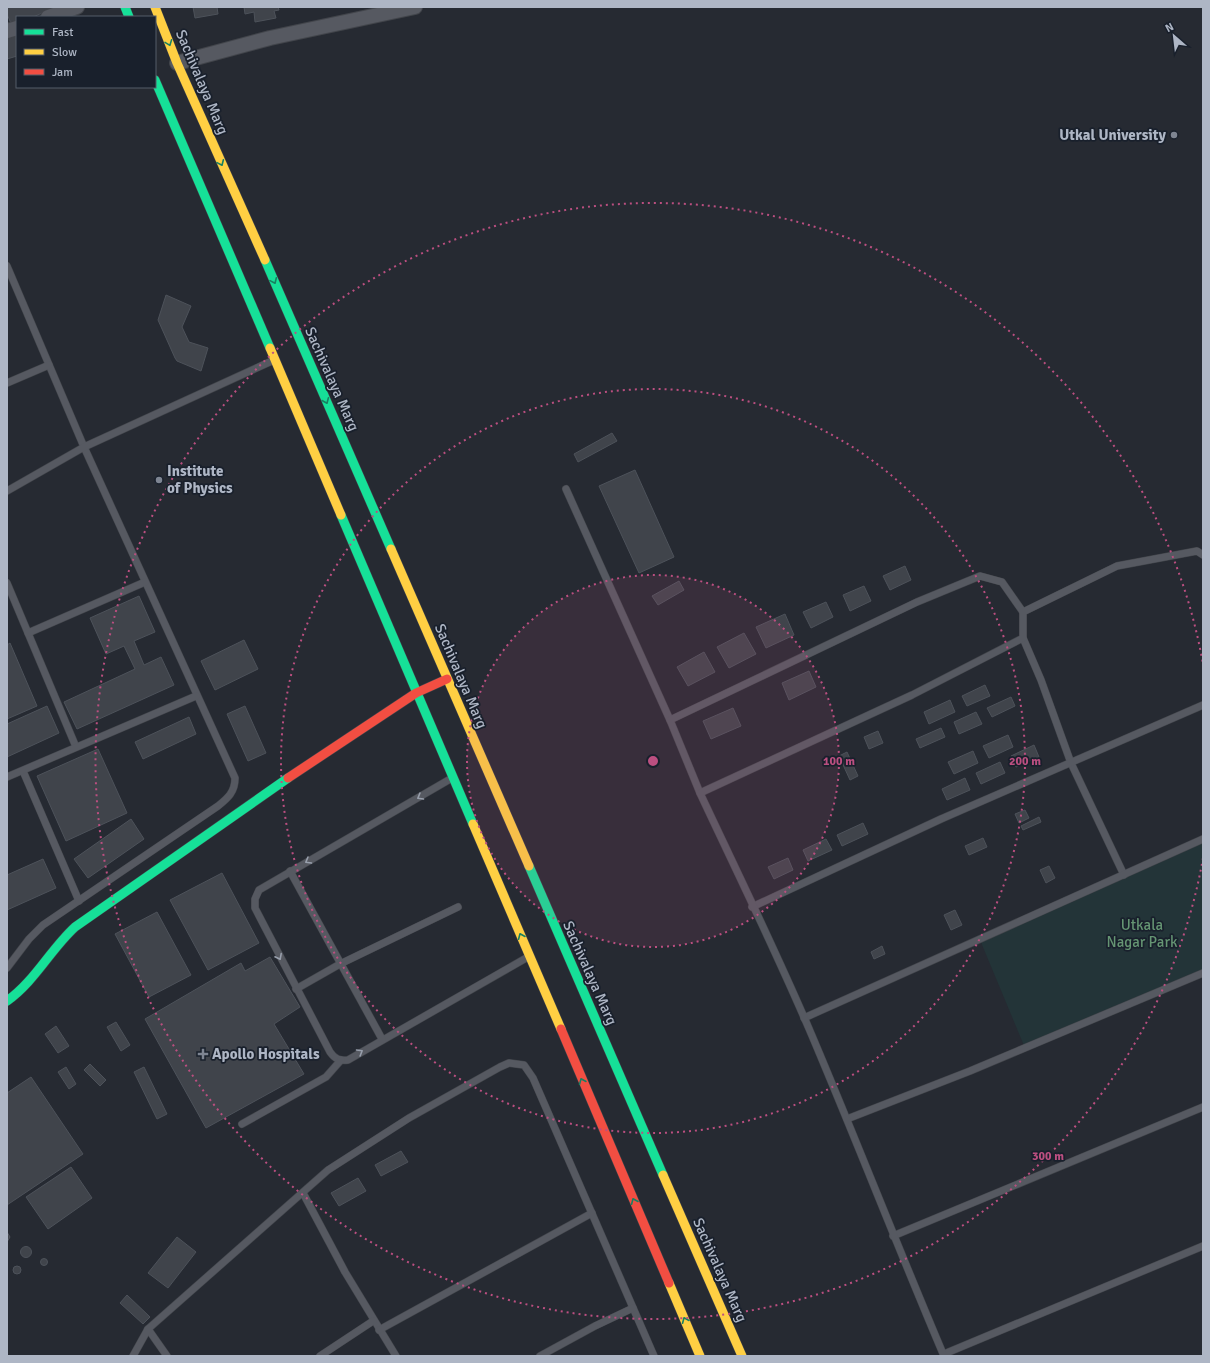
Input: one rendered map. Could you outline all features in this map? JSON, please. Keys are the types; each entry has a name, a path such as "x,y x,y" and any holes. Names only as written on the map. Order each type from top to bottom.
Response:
{"main road":[{"name":"Sachivalaya Marg","path":"155,7 159,30 177,63 311,366 742,1356"},
{"path":"156,82 700,1356"},
{"path":"7,1001 18,993 40,970 60,941 75,927 247,806 416,694 447,679"}],"street":[{"path":"51,16 78,7"},
{"path":"177,63 270,38 415,7"}],"lane":[{"path":"7,266 84,447 196,696 235,778 235,788 228,798 43,925 29,939 7,968"},
{"path":"7,491 84,447 274,360"},
{"path":"7,383 49,365"},
{"path":"566,489 670,720 700,793 804,1018 847,1119 893,1236 944,1355 1203,1246"},
{"path":"1023,612 1117,566 1197,551 1203,555"},
{"path":"670,720 917,602 980,576 1002,582 1023,612 1023,638 1041,680 1071,763 1124,875"},
{"path":"28,633 145,582"},
{"path":"7,583 76,747"},
{"path":"700,793 912,695 1023,638"},
{"path":"7,777 196,696"},
{"path":"752,907 934,822 1203,705"},
{"path":"23,771 79,901"},
{"path":"454,777 258,890 254,899 255,908 330,1052 334,1058 341,1060 348,1060 382,1039 530,956"},
{"path":"804,1018 1203,839"},
{"path":"290,871 382,1039"},
{"path":"296,989 340,964 458,907"},
{"path":"847,1119 970,1071 1203,973"},
{"path":"242,1124 326,1077 341,1060"},
{"path":"133,1356 148,1329 328,1170 409,1118 509,1063 524,1065 533,1078 654,1356"},
{"path":"893,1236 1203,1108"},
{"path":"303,1193 373,1321 396,1356"},
{"path":"379,1330 592,1213"},
{"path":"540,1356 595,1326 633,1308"},
{"path":"320,1356 373,1321"},
{"path":"148,1329 167,1356"}],"green space":[{"name":"Utkala Nagar Park","path":"1203,841 1203,973 1025,1048 980,940"}],"building":[{"path":"7,7 56,7 35,16 16,16 16,24 12,26 7,14"},
{"path":"193,7 217,7 218,14 195,18"},
{"path":"244,7 278,7 279,10 274,11 276,18 255,22 254,12 245,14"},
{"path":"16,35 16,56 7,59 7,38"},
{"path":"166,295 191,306 182,327 189,342 208,348 201,371 177,361 175,358 158,320"},
{"path":"612,433 617,441 578,462 574,454"},
{"path":"635,470 674,557 639,573 599,486"},
{"path":"905,566 911,580 890,590 883,576"},
{"path":"679,581 684,590 658,605 652,596"},
{"path":"864,586 871,601 850,611 843,595"},
{"path":"139,596 155,632 134,641 144,665 161,657 174,685 77,729 64,702 135,669 124,646 106,654 90,618"},
{"path":"826,602 833,617 811,628 803,612"},
{"path":"785,614 794,635 766,648 756,627"},
{"path":"744,633 756,654 729,668 717,647"},
{"path":"244,640 258,669 215,690 201,661"},
{"path":"10,643 37,706 7,719 7,645"},
{"path":"704,652 715,672 688,686 677,667"},
{"path":"809,671 816,687 789,700 782,683"},
{"path":"985,685 990,696 967,706 962,696"},
{"path":"1011,697 1015,706 992,717 987,708"},
{"path":"950,700 955,712 929,724 924,712"},
{"path":"47,706 59,733 7,757 7,724"},
{"path":"245,706 266,753 248,761 227,714"},
{"path":"733,708 741,726 711,739 703,721"},
{"path":"976,712 982,724 959,734 954,722"},
{"path":"189,717 196,734 143,759 135,742"},
{"path":"941,728 945,737 920,748 916,739"},
{"path":"878,731 883,743 869,749 864,737"},
{"path":"1008,735 1013,747 989,758 983,746"},
{"path":"1034,745 1039,757 1016,767 1011,756"},
{"path":"98,749 127,813 66,841 37,776"},
{"path":"973,751 978,763 954,774 948,762"},
{"path":"847,752 858,776 850,780 839,756"},
{"path":"1000,762 1005,773 981,784 976,773"},
{"path":"965,778 970,790 947,800 942,789"},
{"path":"1025,810 1029,818 1019,823 1015,814"},
{"path":"1039,817 1041,822 1023,830 1021,826"},
{"path":"131,819 144,839 88,878 74,859"},
{"path":"863,823 868,834 842,846 837,835"},
{"path":"983,838 987,847 969,855 965,846"},
{"path":"826,839 832,850 808,861 803,850"},
{"path":"788,858 793,870 774,879 768,867"},
{"path":"43,859 56,888 7,910 7,875"},
{"path":"1049,866 1055,878 1046,883 1040,870"},
{"path":"222,873 259,943 208,970 170,900"},
{"path":"955,910 962,925 951,930 944,915"},
{"path":"157,912 191,975 149,997 115,934"},
{"path":"882,946 885,954 874,959 871,952"},
{"path":"270,957 300,1007 274,1024 304,1074 206,1128 145,1019 241,963 245,971"},
{"path":"116,1022 130,1045 121,1051 107,1027"},
{"path":"56,1026 69,1046 58,1053 45,1034"},
{"path":"90,1064 106,1080 100,1086 84,1070"},
{"path":"66,1067 76,1084 69,1089 58,1072"},
{"path":"144,1067 167,1114 157,1119 134,1072"},
{"path":"31,1077 83,1154 7,1205 7,1093"},
{"path":"401,1151 408,1162 381,1176 375,1165"},
{"path":"71,1167 92,1198 48,1229 26,1197"},
{"path":"358,1178 366,1191 339,1206 331,1193"},
{"path":"7,1232 10,1237 7,1242"},
{"path":"177,1237 196,1252 168,1288 148,1273"},
{"path":"26,1246 30,1248 32,1252 30,1256 26,1258 22,1256 20,1252 22,1248"},
{"path":"44,1259 47,1262 44,1265 41,1262"},
{"path":"15,1266 19,1266 21,1270 19,1274 15,1274 13,1272 13,1268"},
{"path":"127,1295 150,1317 143,1324 120,1303"}],"traffic: fast":[{"path":"125,7 129,16"},
{"path":"156,82 270,348"},
{"path":"265,260 391,549"},
{"path":"341,515 473,824"},
{"path":"7,1001 26,984 75,927 288,778"},
{"path":"529,866 663,1175"}],"traffic: slow":[{"path":"155,7 177,63 265,260"},
{"path":"270,348 341,515"},
{"path":"391,549 529,866"},
{"path":"473,824 561,1029"},
{"path":"663,1175 742,1356"},
{"path":"669,1283 700,1356"}],"traffic: jam":[{"path":"288,778 416,693 447,679"},
{"path":"561,1029 669,1283"}],"place":[{"name":"Utkal University","path":"1174,135"},
{"name":"Institute of Physics","path":"159,480"},
{"name":"Apollo Hospitals","path":"203,1054"}]}
